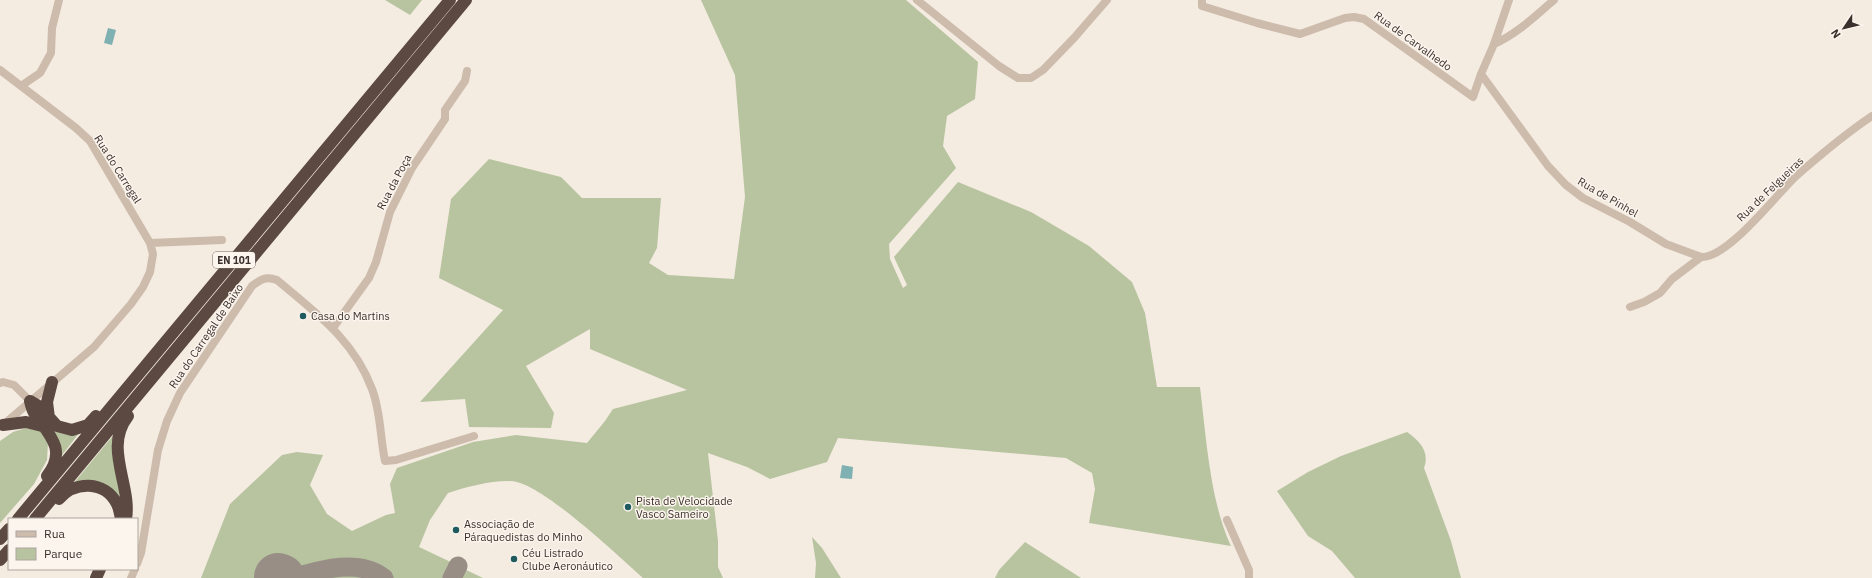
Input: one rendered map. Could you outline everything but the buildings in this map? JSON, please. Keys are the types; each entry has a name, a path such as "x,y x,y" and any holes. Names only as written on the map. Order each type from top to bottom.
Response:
{"highway":[{"name":"EN 101","path":"19,518 450,0"},
{"name":"EN 101","path":"36,518 466,0"},
{"path":"48,422 47,402 52,382"},
{"path":"126,518 127,498 118,463 117,441 124,421 150,382"},
{"path":"1,427 26,422 48,422 56,426 72,430 88,425 129,386"},
{"path":"19,518 31,496 51,471 57,455 48,422 40,407 30,401"},
{"path":"41,518 63,494 77,486 92,485 107,492 117,504 121,518"},
{"path":"0,539 8,530"},
{"path":"0,560 8,551"}],"street":[{"path":"21,86 40,73 51,53 52,28 59,0"},
{"path":"917,0 999,66 1018,78 1031,78 1043,70 1074,38 1107,0"},
{"name":"Rua de Carvalhedo","path":"1202,0 1202,6 1256,23 1300,34 1345,18 1354,17 1364,19 1473,97 1481,74"},
{"path":"1481,74 1494,44 1508,0"},
{"path":"1494,44 1524,25 1554,0"},
{"name":"Rua do Carregal","path":"0,70 76,128 90,141 150,243"},
{"name":"Rua da Poça","path":"333,328 369,278 376,262 390,212 412,168 445,119 445,110 465,81 467,72"},
{"name":"Rua de Pinhel","path":"1481,74 1548,166 1566,185 1583,198 1630,222 1666,244 1701,257"},
{"name":"Rua de Felgueiras","path":"1630,307 1644,302 1660,293 1672,279 1701,257 1706,257 1715,253 1751,224 1794,178 1853,129 1872,116"},
{"path":"1,427 94,347 131,304 143,287 150,272 152,254 150,243 222,240"},
{"name":"Rua do Carregal de Baixo","path":"138,561 141,553 158,450 167,420 180,394 252,286 262,279 270,277 277,280 333,328 356,356 373,390 380,420 382,447 385,461 396,460 474,436"},
{"path":"0,383 3,382 14,385 30,401"},
{"path":"1227,520 1249,570 1249,578"}],"green space":[{"path":"385,0 422,0 410,15"},
{"path":"701,0 906,0 978,62 975,99 947,116 943,146 956,168 889,244 890,259 903,288 907,285 894,257 958,182 1031,212 1089,246 1132,282 1145,313 1157,387 1200,387 1207,447 1214,489 1218,509 1231,546 1089,523 1095,489 1092,473 1066,458 838,438 827,462 770,479 747,467 708,453 718,541 718,567 723,578 643,578 579,522 541,493 524,485 511,481 504,481 479,484 448,493 430,520 419,547 455,564 447,578 389,578 386,573 360,562 303,567 283,565 277,578 201,578 230,504 282,455 297,452 323,455 310,485 327,514 352,531 386,515 395,513 390,484 397,468 473,442 516,435 587,443 613,409 687,390 590,349 590,329 526,366 554,413 551,428 469,427 465,399 420,402 503,310 439,278 451,199 489,159 561,177 582,198 661,198 657,248 649,263 668,275 734,279 745,197 735,75"},
{"path":"39,413 57,431 67,434 80,432 59,459"},
{"path":"26,428 40,431 48,442 47,460 34,484 0,523 0,441 13,432"},
{"path":"116,432 120,501 73,484"},
{"path":"1407,432 1420,443 1425,452 1426,462 1424,468 1451,541 1461,578 1355,578 1332,551 1308,536 1277,491 1308,472 1341,456"},
{"path":"812,537 822,548 841,578 815,578 816,563"},
{"path":"1025,542 1081,578 995,578 999,570"},
{"path":"462,568 483,578 457,578"},
{"path":"355,570 375,578 324,578 329,573"}],"water":[{"path":"108,28 116,30 112,45 104,43"},
{"path":"842,465 853,467 852,479 840,478"}],"taxiway":[{"path":"452,578 458,566"},
{"path":"292,578 327,569 351,567 363,568 384,578"}],"place":[{"name":"Casa do Martins","path":"303,316"},
{"name":"Pista de Velocidade Vasco Sameiro","path":"628,507"},
{"name":"Associação de Páraquedistas do Minho","path":"456,530"},
{"name":"Céu Listrado Clube Aeronáutico","path":"514,559"}]}
